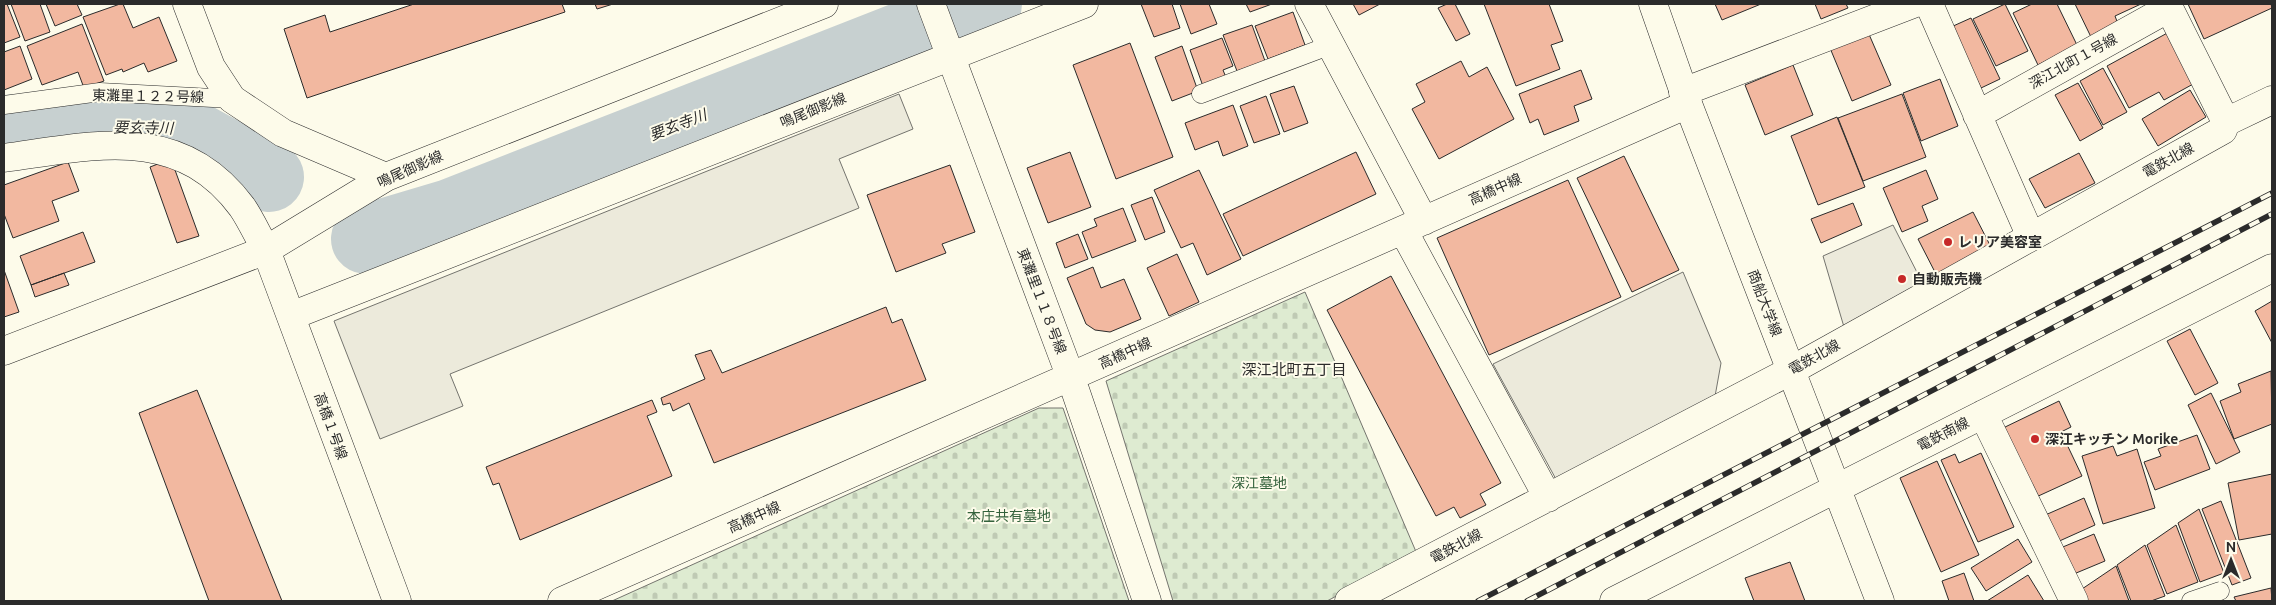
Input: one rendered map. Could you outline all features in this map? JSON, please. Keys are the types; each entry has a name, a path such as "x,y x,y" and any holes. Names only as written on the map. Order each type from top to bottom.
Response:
{"street":[{"path":"187,4 211,67 232,99 283,133 386,177"},
{"name":"鳴尾御影線","path":"4,352 266,250 386,177 824,4"},
{"name":"鳴尾御影線","path":"291,316 948,50 1084,4"},
{"path":"1309,4 1331,45 1413,226 1548,498"},
{"name":"商船大学線","path":"1652,4 1686,98 1880,601"},
{"name":"高橋中線","path":"562,601 1413,226 1686,98 1913,4"},
{"path":"1929,4 2031,237"},
{"name":"東灘里１１８号線","path":"931,5 1070,378 1147,601"},
{"name":"深江北町１号線","path":"1977,115 2168,6 2226,122"},
{"name":"電鉄北線","path":"1350,601 1792,370 2223,130 2226,122 2271,100"},
{"name":"高橋１号線","path":"4,158 87,146 131,144 177,154 215,178 242,206 266,250 397,601"},
{"name":"電鉄南線","path":"1614,601 2272,268"},
{"path":"1983,414 2074,601"}],"lane":[{"path":"1200,94 1331,45"},
{"name":"東灘里１２２号線","path":"4,105 100,92 232,99"},
{"path":"2191,601 2220,591"}],"green space":[{"name":"深江墓地","path":"1305,292 1417,554 1327,601 1173,601 1106,381"},
{"name":"本庄共有墓地","path":"1039,408 1063,408 1129,601 612,601"}],"shaded area":[{"path":"899,94 913,129 839,159 859,208 450,374 463,406 380,439 334,321"},
{"path":"1893,225 1925,288 1844,327 1823,256"},
{"path":"1683,272 1721,363 1714,402 1557,481 1493,364"}],"building":[{"path":"4,4 7,4 20,37 4,43"},
{"path":"11,4 40,4 50,32 25,41"},
{"path":"46,4 77,4 82,15 55,26"},
{"path":"123,4 133,28 159,17 177,61 148,72 144,63 123,72 122,69 106,75 83,17"},
{"path":"414,4 562,4 565,12 307,98 284,29 325,15 330,32"},
{"path":"595,4 613,4 597,9"},
{"path":"1141,4 1172,4 1180,28 1154,37"},
{"path":"1180,4 1209,4 1217,24 1191,34"},
{"path":"1246,4 1272,4 1250,12"},
{"path":"1353,4 1380,4 1359,15"},
{"path":"1447,4 1455,4 1470,34 1456,41 1438,8"},
{"path":"1484,4 1549,4 1563,41 1551,45 1560,69 1516,86"},
{"path":"1715,4 1761,4 1722,20"},
{"path":"1815,4 1846,4 1848,8 1821,19"},
{"path":"2005,4 2028,51 1996,66 1973,19"},
{"path":"2032,4 2057,4 2077,45 2038,65 2013,13"},
{"path":"2075,4 2141,4 2115,16 2118,24 2091,37"},
{"path":"2188,4 2271,4 2272,8 2204,39"},
{"path":"1293,12 1305,45 1268,59 1255,26"},
{"path":"1971,18 2000,79 1981,88 1951,27"},
{"path":"82,24 104,81 84,88 78,72 42,85 27,46"},
{"path":"1252,25 1265,61 1237,71 1223,35"},
{"path":"2171,31 2195,83 2164,100 2159,92 2129,108 2107,66"},
{"path":"1868,32 1891,85 1852,101 1830,48"},
{"path":"1222,38 1233,66 1223,70 1227,80 1204,89 1190,50"},
{"path":"1130,43 1173,157 1116,179 1073,65"},
{"path":"20,46 32,79 4,90 4,52"},
{"path":"1182,46 1198,91 1172,101 1155,57"},
{"path":"1461,61 1469,77 1487,67 1514,119 1439,159 1412,109 1425,102 1416,84"},
{"path":"1793,65 1813,115 1765,135 1745,85"},
{"path":"2103,68 2127,112 2103,125 2080,81"},
{"path":"1581,70 1592,99 1574,106 1579,121 1544,135 1538,119 1530,123 1519,94"},
{"path":"1940,79 1958,126 1921,141 1903,93"},
{"path":"2078,83 2103,128 2080,141 2055,95"},
{"path":"1294,86 1308,123 1284,132 1270,94"},
{"path":"2190,90 2206,117 2158,146 2142,119"},
{"path":"1902,94 1926,157 1863,181 1838,118"},
{"path":"1266,96 1280,134 1254,143 1240,106"},
{"path":"1233,105 1248,146 1223,156 1218,141 1195,150 1185,123"},
{"path":"1837,117 1865,187 1818,205 1791,136"},
{"path":"1070,152 1091,207 1048,223 1027,168"},
{"path":"1356,152 1376,194 1243,256 1223,214"},
{"path":"2079,153 2095,183 2045,208 2029,179"},
{"path":"1624,156 1679,270 1632,292 1577,178"},
{"path":"171,159 199,236 177,243 150,167"},
{"path":"68,162 79,191 52,201 59,221 13,238 4,214 4,185"},
{"path":"950,165 975,232 942,244 946,253 896,272 867,195"},
{"path":"1199,170 1241,259 1207,275 1193,243 1181,248 1154,190"},
{"path":"1926,170 1938,199 1922,206 1928,221 1902,232 1883,188"},
{"path":"1568,180 1621,297 1489,355 1437,238"},
{"path":"1152,197 1165,232 1145,240 1131,205"},
{"path":"1853,203 1862,225 1821,243 1811,219"},
{"path":"1123,208 1136,241 1092,258 1082,232 1097,226 1094,219"},
{"path":"1973,212 1993,251 1938,278 1918,239"},
{"path":"83,232 95,262 31,285 20,256"},
{"path":"1078,234 1088,259 1065,268 1056,243"},
{"path":"1177,254 1199,302 1169,316 1147,268"},
{"path":"1093,267 1101,288 1124,279 1141,319 1110,332 1095,330 1086,324 1067,278"},
{"path":"4,270 19,312 4,317"},
{"path":"64,273 69,285 35,297 31,285"},
{"path":"1391,276 1501,483 1480,494 1486,505 1460,518 1454,507 1436,516 1327,310"},
{"path":"2272,301 2272,343 2255,311"},
{"path":"886,307 892,323 902,319 926,380 714,463 689,403 673,411 670,403 663,405 661,398 705,379 695,355 711,350 722,373"},
{"path":"2190,329 2218,383 2195,395 2167,341"},
{"path":"2271,371 2272,424 2234,439 2220,401 2241,392 2238,384"},
{"path":"197,390 282,601 209,601 139,413"},
{"path":"2211,393 2240,452 2216,464 2188,405"},
{"path":"652,400 657,412 647,416 672,476 520,540 499,483 493,485 486,467"},
{"path":"2059,401 2071,427 2061,432 2082,476 2034,498 2001,429"},
{"path":"2197,435 2210,469 2155,490 2144,462 2161,456 2158,449"},
{"path":"2113,446 2117,456 2137,449 2155,508 2103,524 2082,456"},
{"path":"1981,453 2014,527 1978,542 1941,460 1955,454 1959,463"},
{"path":"1937,461 1979,555 1941,572 1900,478"},
{"path":"2272,474 2272,534 2239,540 2228,483"},
{"path":"2084,498 2095,525 2055,543 2043,516"},
{"path":"2221,501 2251,578 2232,585 2202,509"},
{"path":"2199,509 2224,573 2200,582 2178,523"},
{"path":"2176,525 2198,582 2167,594 2147,545"},
{"path":"2094,534 2105,561 2069,576 2058,549"},
{"path":"2018,539 2032,562 1986,591 1971,568"},
{"path":"2145,545 2165,596 2151,601 2131,601 2117,565"},
{"path":"1790,562 1805,601 1754,601 1745,578"},
{"path":"2116,566 2129,601 2086,601 2082,589"},
{"path":"1964,573 1974,601 1949,601 1942,581"},
{"path":"2028,575 2044,601 1987,601"},
{"path":"2271,588 2272,601 2236,601 2234,597"}],"waterway":[{"name":"要玄寺川","path":"366,239 450,214 987,4"},
{"name":"要玄寺川","path":"4,130 106,125 175,126 269,177"}],"railway":[{"path":"1478,601 2272,193"},
{"path":"1527,601 2272,214"}],"place":[{"name":"レリア美容室","path":"1948,242"},
{"name":"自動販売機","path":"1902,279"},
{"name":"深江キッチン Morike","path":"2035,439"}],"district":[{"name":"深江北町五丁目","path":"1294,370"}]}
